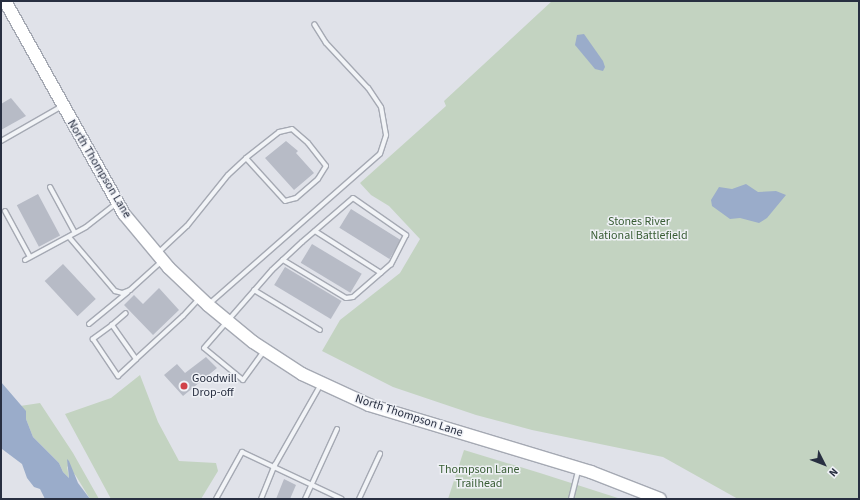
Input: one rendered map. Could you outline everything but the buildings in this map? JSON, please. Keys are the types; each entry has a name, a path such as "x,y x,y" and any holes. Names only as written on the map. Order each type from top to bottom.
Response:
{"main road":[{"name":"North Thompson Lane","path":"5,1 118,203 160,257 204,302 265,350 302,374 369,405 579,468 660,499"}],"lane":[{"path":"126,313 93,340 118,376 136,359 380,154 386,135 381,107 368,88 326,43 314,24"},
{"path":"1,141 63,106"},
{"path":"89,324 130,290 187,226 219,185 246,158 279,132 292,129 308,143 326,166 318,178 296,198 285,201 246,158"},
{"path":"50,187 75,233"},
{"path":"265,350 243,380 204,348 254,290 283,260 352,198 406,235 391,264 353,297 346,298 283,260"},
{"path":"25,260 69,237 118,203"},
{"path":"5,211 30,257"},
{"path":"315,231 381,273"},
{"path":"69,237 115,291 122,293 130,290"},
{"path":"254,290 320,330"},
{"path":"112,325 136,359"},
{"path":"261,499 276,465 321,383"},
{"path":"305,499 337,429"},
{"path":"216,499 242,452 276,465 342,499"},
{"path":"359,499 380,454"},
{"path":"571,499 579,468"}],"green space":[{"name":"Stones River National Battlefield","path":"552,1 859,1 859,499 738,499 663,457 532,430 476,415 393,387 322,351 340,320 400,273 420,239 389,206 371,195 360,183 446,106 444,101"},
{"path":"140,375 158,422 179,461 216,463 218,471 201,499 111,499 65,414 111,398"},
{"path":"40,403 73,453 99,499 90,499 76,476 67,466 69,478 63,472 59,463 33,437 25,412 20,406"},
{"name":"Thompson Lane Trailhead","path":"464,450 540,473 621,499 448,499"}],"water":[{"path":"584,34 603,61 605,67 603,71 595,69 575,45 577,35"},
{"path":"746,184 758,192 776,191 786,195 767,218 759,223 740,218 730,219 712,206 711,200 719,187 732,189"},
{"path":"1,382 26,411 26,419 33,437 59,463 63,472 69,478 67,459 69,461 78,483 90,499 45,499 40,489 34,487 27,478 22,464 2,449"}],"place":[{"name":"Goodwill Drop-off","path":"184,386"}]}
